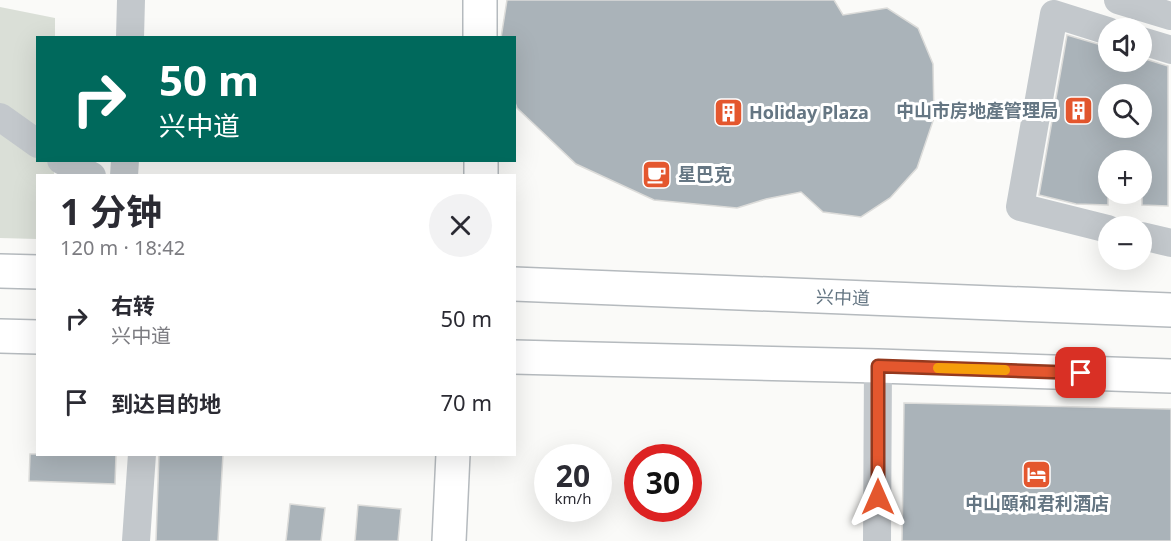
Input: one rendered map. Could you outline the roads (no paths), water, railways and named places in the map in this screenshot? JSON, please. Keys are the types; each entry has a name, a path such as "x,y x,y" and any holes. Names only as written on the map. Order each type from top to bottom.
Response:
{"main road":[{"path":"465,0 465,36"},
{"path":"480,0 480,36"},
{"path":"0,272 36,272"},
{"name":"兴中道","path":"516,284 1171,310"},
{"path":"0,336 36,337"},
{"path":"516,357 1171,376"},
{"path":"449,541 453,456"},
{"path":"469,541 474,456"}],"street":[{"path":"130,36 131,0"},
{"path":"1118,0 1171,16"},
{"path":"1098,28 1054,14 1020,207 1098,226"},
{"path":"1152,44 1171,50"},
{"path":"0,117 36,143"},
{"path":"65,162 88,174"},
{"path":"1152,238 1171,243"},
{"path":"877,541 878,366"},
{"path":"136,541 142,456"}],"place":[{"name":"中山市房地產管理局","path":"1079,111"},
{"name":"Holiday Plaza","path":"728,113"},
{"name":"星巴克","path":"657,175"},
{"name":"中山頤和君利酒店","path":"1037,475"}]}
